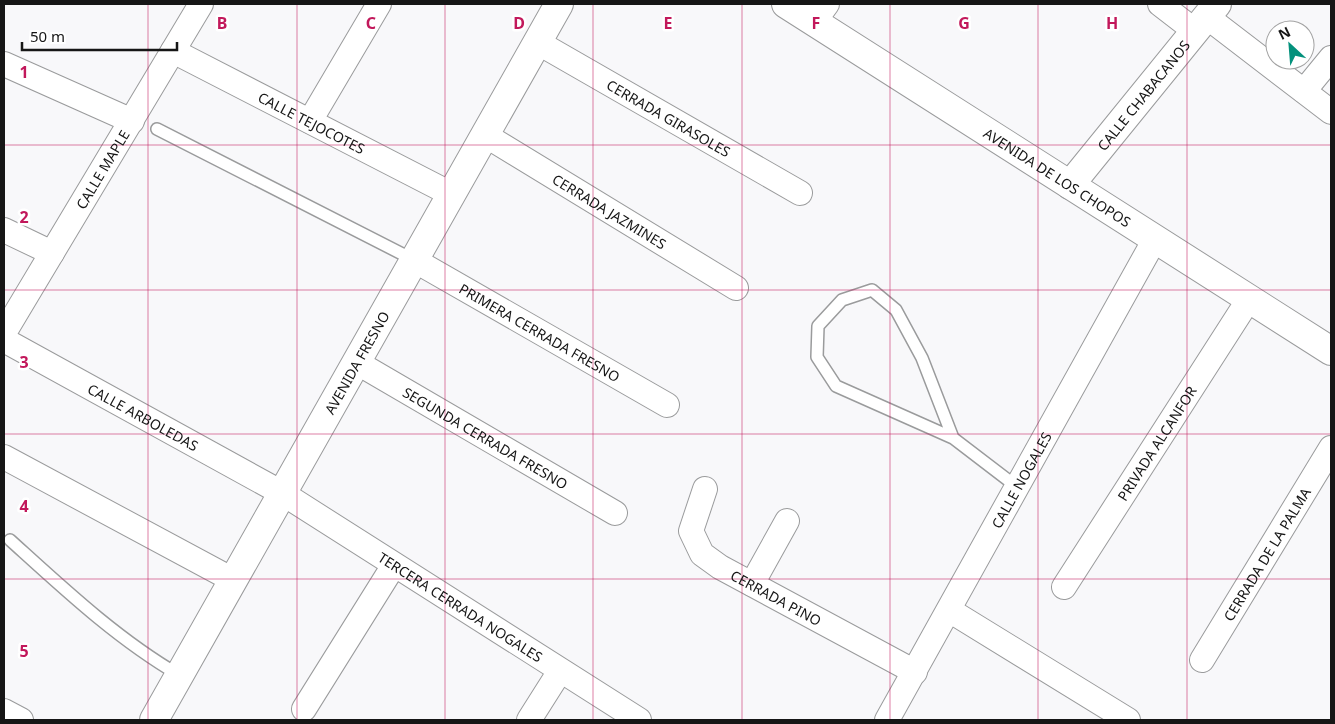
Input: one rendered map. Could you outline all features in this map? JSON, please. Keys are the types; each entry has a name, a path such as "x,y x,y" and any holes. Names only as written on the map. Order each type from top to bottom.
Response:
{"street":[{"name":"CALLE MAPLE","path":"4,333 201,4"},
{"path":"310,121 379,4"},
{"name":"AVENIDA FRESNO","path":"154,720 559,4"},
{"name":"AVENIDA DE LOS CHOPOS","path":"786,4 820,13 1070,185 1331,351"},
{"path":"1160,4 1206,17 1331,112"},
{"name":"CALLE CHABACANOS","path":"1070,185 1206,17"},
{"name":"CERRADA GIRASOLES","path":"538,42 800,193"},
{"name":"CALLE TEJOCOTES","path":"173,52 451,194"},
{"path":"1304,91 1331,58"},
{"path":"4,64 132,121"},
{"name":"CERRADA JAZMINES","path":"485,135 736,288"},
{"path":"4,230 52,253"},
{"name":"CALLE NOGALES","path":"888,720 1155,239"},
{"name":"PRIMERA CERRADA FRESNO","path":"414,260 666,405"},
{"name":"PRIVADA ALCANFOR","path":"1064,587 1249,299"},
{"name":"CALLE ARBOLEDAS","path":"4,340 282,494"},
{"name":"SEGUNDA CERRADA FRESNO","path":"356,362 615,513"},
{"name":"CERRADA DE LA PALMA","path":"1202,660 1331,448"},
{"path":"4,457 233,580"},
{"name":"CERRADA PINO","path":"705,489 691,531 702,554 720,567 914,672"},
{"name":"TERCERA CERRADA NOGALES","path":"282,494 639,720"},
{"path":"752,584 787,521"},
{"path":"304,709 394,565"},
{"path":"949,610 1128,720"},
{"path":"529,720 560,671"},
{"path":"4,711 21,720"}],"lane":[{"path":"157,129 414,260"},
{"path":"953,438 922,358 896,310 872,290 842,300 818,326 817,357 836,386 953,438 1017,487"},
{"path":"10,540 75,598 150,658 179,675"}]}
